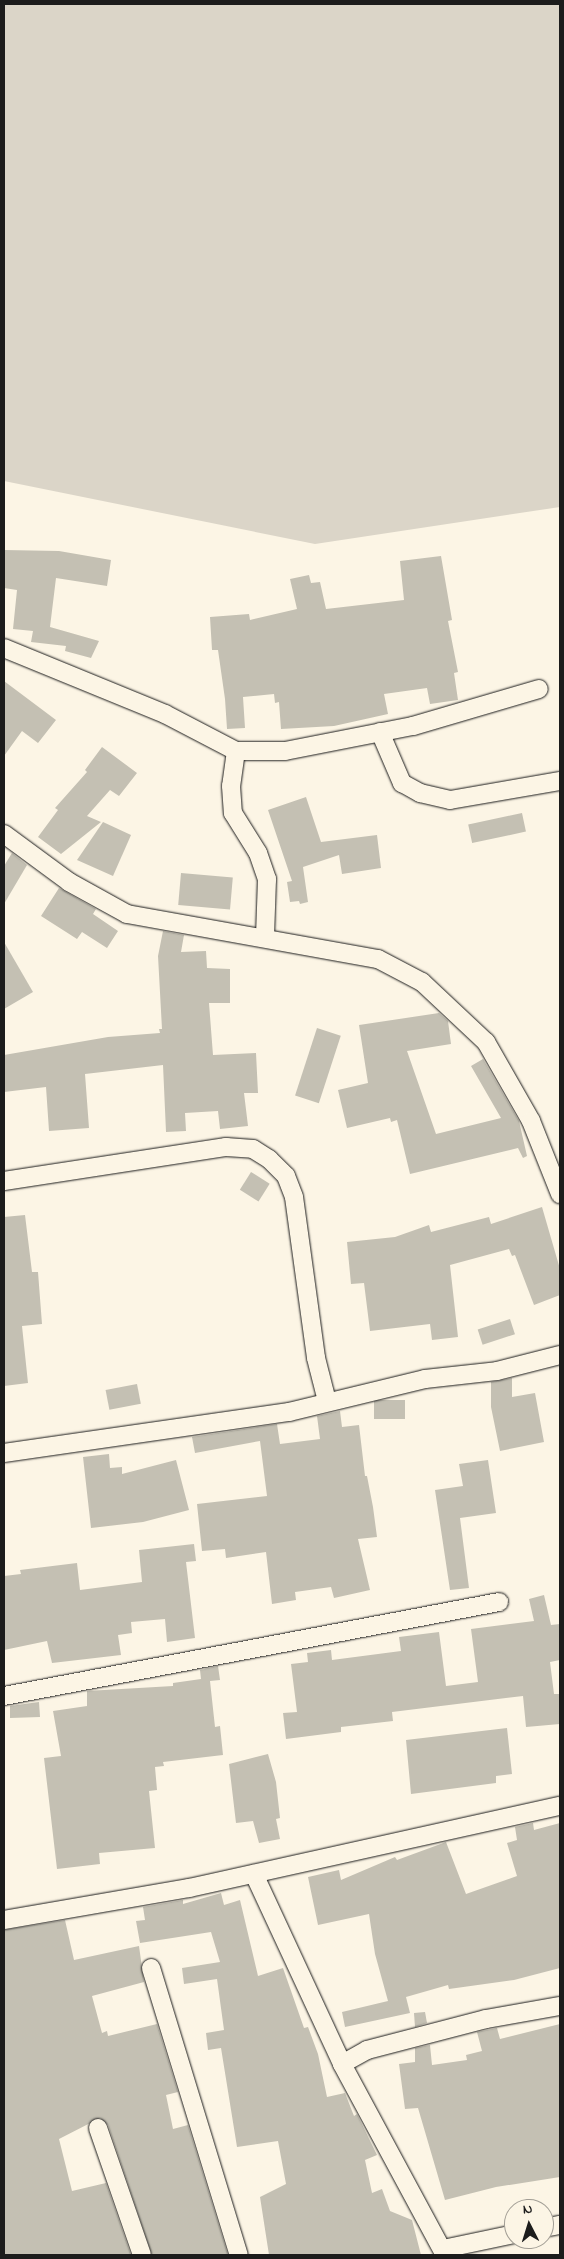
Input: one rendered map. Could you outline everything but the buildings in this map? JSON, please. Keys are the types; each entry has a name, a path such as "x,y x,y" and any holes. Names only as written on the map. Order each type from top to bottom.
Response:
{"street":[{"path":"4,648 165,714 236,751 285,751 413,726 539,689"},
{"path":"380,732 402,783 420,792 450,800 560,781"},
{"path":"236,751 231,786 233,813 258,853 268,879 265,937"},
{"path":"4,834 69,882 127,914 265,937 378,959 422,982 486,1042 531,1121 560,1194"},
{"path":"4,1181 226,1147 253,1149 269,1159 286,1176 294,1196 316,1358 327,1401"},
{"path":"4,1453 289,1412 327,1401 425,1379 525,1365 560,1355"},
{"path":"4,1696 499,1602"},
{"path":"4,1920 254,1874 560,1806"},
{"path":"254,1874 342,2064 444,2252 504,2237"},
{"path":"151,1968 239,2255"},
{"path":"342,2064 367,2050 486,2019 560,2006"},
{"path":"98,2128 142,2255"}],"shaded area":[{"path":"4,4 560,4 560,507 315,544 4,481"}]}
